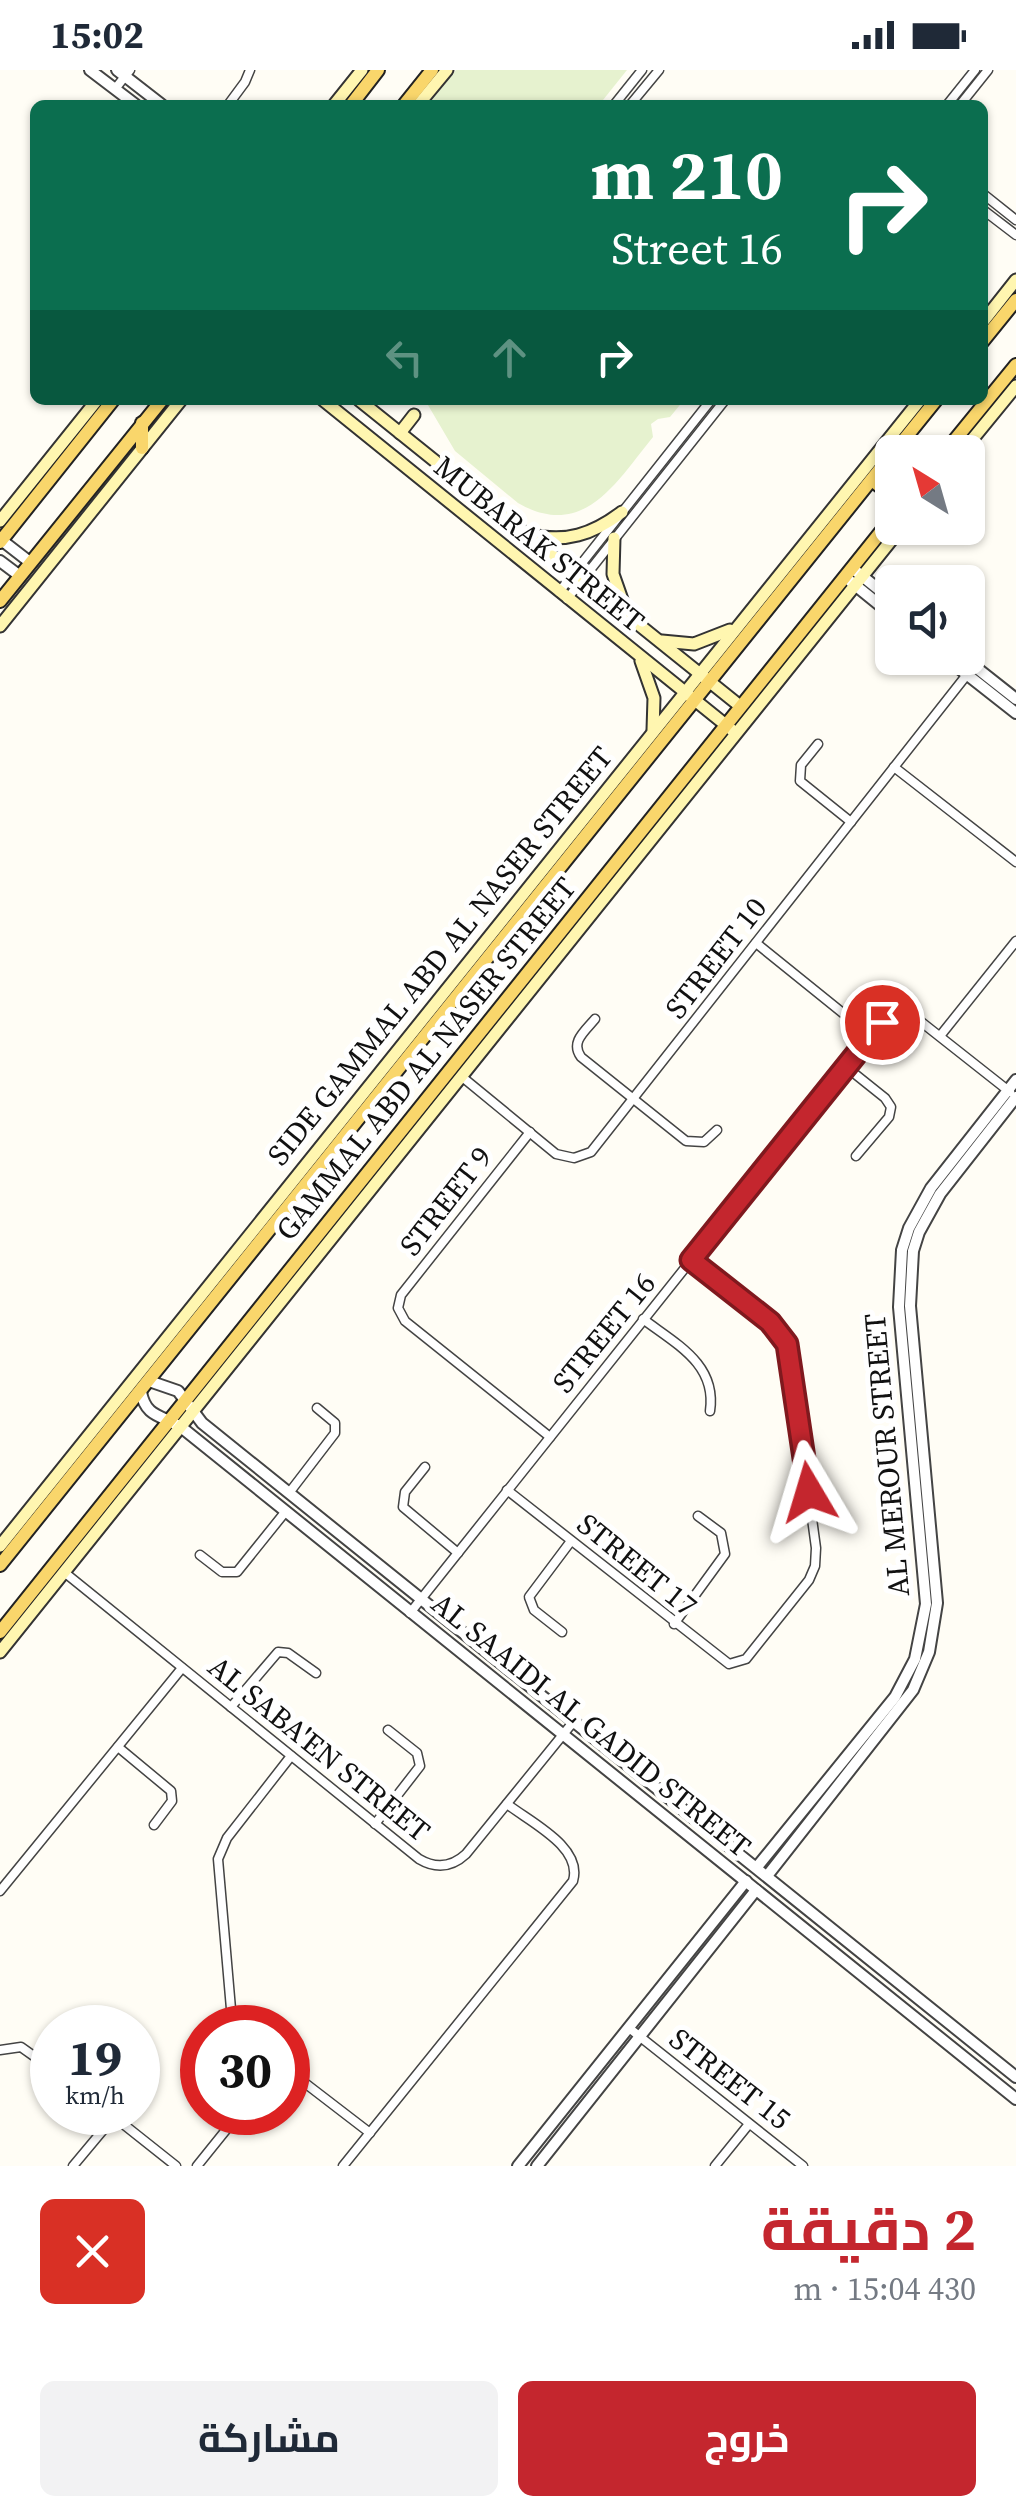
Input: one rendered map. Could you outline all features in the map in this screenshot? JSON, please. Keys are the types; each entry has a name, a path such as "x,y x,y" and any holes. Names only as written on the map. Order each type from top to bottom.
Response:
{"main road":[{"path":"338,100 362,70"},
{"path":"355,100 378,70"},
{"path":"408,100 432,70"},
{"path":"422,100 447,70"},
{"path":"988,326 1016,280"},
{"path":"988,328 1016,300"},
{"path":"988,399 1016,365"},
{"path":"976,435 1016,386"},
{"path":"0,521 93,405"},
{"path":"0,540 109,405"},
{"path":"0,601 157,405"},
{"path":"0,626 178,405"},
{"name":"MUBARAK STREET","path":"329,405 731,728"},
{"path":"354,425 364,405"},
{"name":"MUBARAK STREET","path":"365,405 740,706"},
{"name":"SIDE GAMMAL ABD AL NASER STREET","path":"514,913 684,692 705,678 741,621 794,568 916,405"},
{"name":"GAMMAL ABD AL NASER STREET","path":"908,435 932,405"},
{"path":"959,435 983,405"},
{"path":"400,433 414,415"},
{"path":"142,422 142,448"},
{"name":"GAMMAL ABD AL NASER STREET","path":"0,1565 145,1386 236,1261 514,913 696,701 705,678 875,476"},
{"path":"521,531 544,538 568,538 592,532 626,514"},
{"path":"614,538 616,586 631,618"},
{"name":"GAMMAL ABD AL NASER STREET","path":"9,1627 731,728 740,706 854,577 875,544"},
{"path":"190,1405 460,1076 731,728 885,545"},
{"path":"655,638 667,643 694,644 720,636 741,621"},
{"path":"638,657 652,687 653,731"},
{"path":"0,1546 236,1261"},
{"path":"0,1652 9,1627 64,1572 99,1518"}],"street":[{"path":"90,70 130,100"},
{"path":"232,100 250,70"},
{"path":"618,100 642,70"},
{"path":"634,100 659,70"},
{"path":"951,100 975,70"},
{"path":"964,100 988,70"},
{"path":"116,89 124,72 156,100"},
{"path":"988,198 1016,220"},
{"path":"988,214 1016,235"},
{"path":"563,595 707,405"},
{"path":"578,577 614,538 626,514 721,405"},
{"path":"0,540 30,563"},
{"path":"0,561 20,576"},
{"path":"854,577 875,592"},
{"name":"STREET 10","path":"460,1076 556,1154 580,1157 595,1148 962,675"},
{"path":"978,675 1016,713"},
{"path":"982,675 1016,699"},
{"path":"818,744 800,765 800,781 851,822"},
{"path":"894,767 1016,862"},
{"path":"940,1036 1016,941"},
{"path":"756,942 870,1035 882,1022 902,1017 920,1021 1013,1095"},
{"path":"595,1019 577,1042 577,1052 686,1141 704,1142 717,1130"},
{"name":"STREET 16","path":"410,1613 870,1035"},
{"path":"845,1066 891,1107 889,1117 856,1156"},
{"name":"AL MEROUR STREET","path":"767,1876 904,1704 929,1652 936,1616 898,1285 902,1250 931,1188 1013,1095 1016,1080"},
{"name":"STREET 9","path":"530,1132 398,1299 398,1308 402,1318 550,1437"},
{"name":"STREET 17","path":"508,1490 724,1662 742,1662 809,1580 816,1548 787,1344 770,1322 691,1260"},
{"path":"644,1319 701,1366 710,1385 710,1411"},
{"name":"AL SAAIDI AL GADID STREET","path":"1013,2072 202,1423 172,1388 145,1386 148,1410 156,1417 175,1424 286,1511 1016,2098"},
{"path":"289,1493 335,1434 335,1423 317,1408"},
{"path":"425,1467 404,1492 403,1507 458,1553"},
{"path":"200,1556 222,1572 237,1572 286,1511"},
{"path":"674,1624 724,1554 721,1533 698,1516"},
{"path":"562,1632 534,1610 529,1597 571,1541"},
{"name":"AL MEROUR STREET","path":"757,1867 907,1677 925,1615 927,1545"},
{"name":"AL SABA'EN STREET","path":"64,1572 419,1859 443,1866 466,1854 574,1721"},
{"path":"230,1707 278,1652 288,1652 316,1673"},
{"path":"0,1890 182,1668"},
{"path":"375,1824 421,1762 417,1753 388,1730"},
{"path":"118,1747 171,1791 172,1801 154,1825"},
{"path":"232,2005 218,1870 220,1853 227,1838 291,1756"},
{"path":"343,2166 573,1881 576,1867 570,1852 507,1804"},
{"path":"518,2166 746,1881"},
{"path":"537,2166 756,1890"},
{"path":"816,1938 828,1924"},
{"name":"STREET 15","path":"629,2028 802,2166"},
{"path":"0,2050 21,2046 30,2053"},
{"path":"310,2087 370,2133"},
{"path":"716,2166 749,2124"},
{"path":"73,2166 96,2135"},
{"path":"136,2135 176,2166"},
{"path":"196,2166 222,2135"}],"green space":[{"path":"456,70 627,70 603,100 432,100"},
{"path":"428,405 680,405 670,417 651,424 653,437 597,501 562,515 541,513 518,503 455,451"}],"route":[{"path":"809,1492 787,1344 770,1322 691,1260 882,1022"}]}
